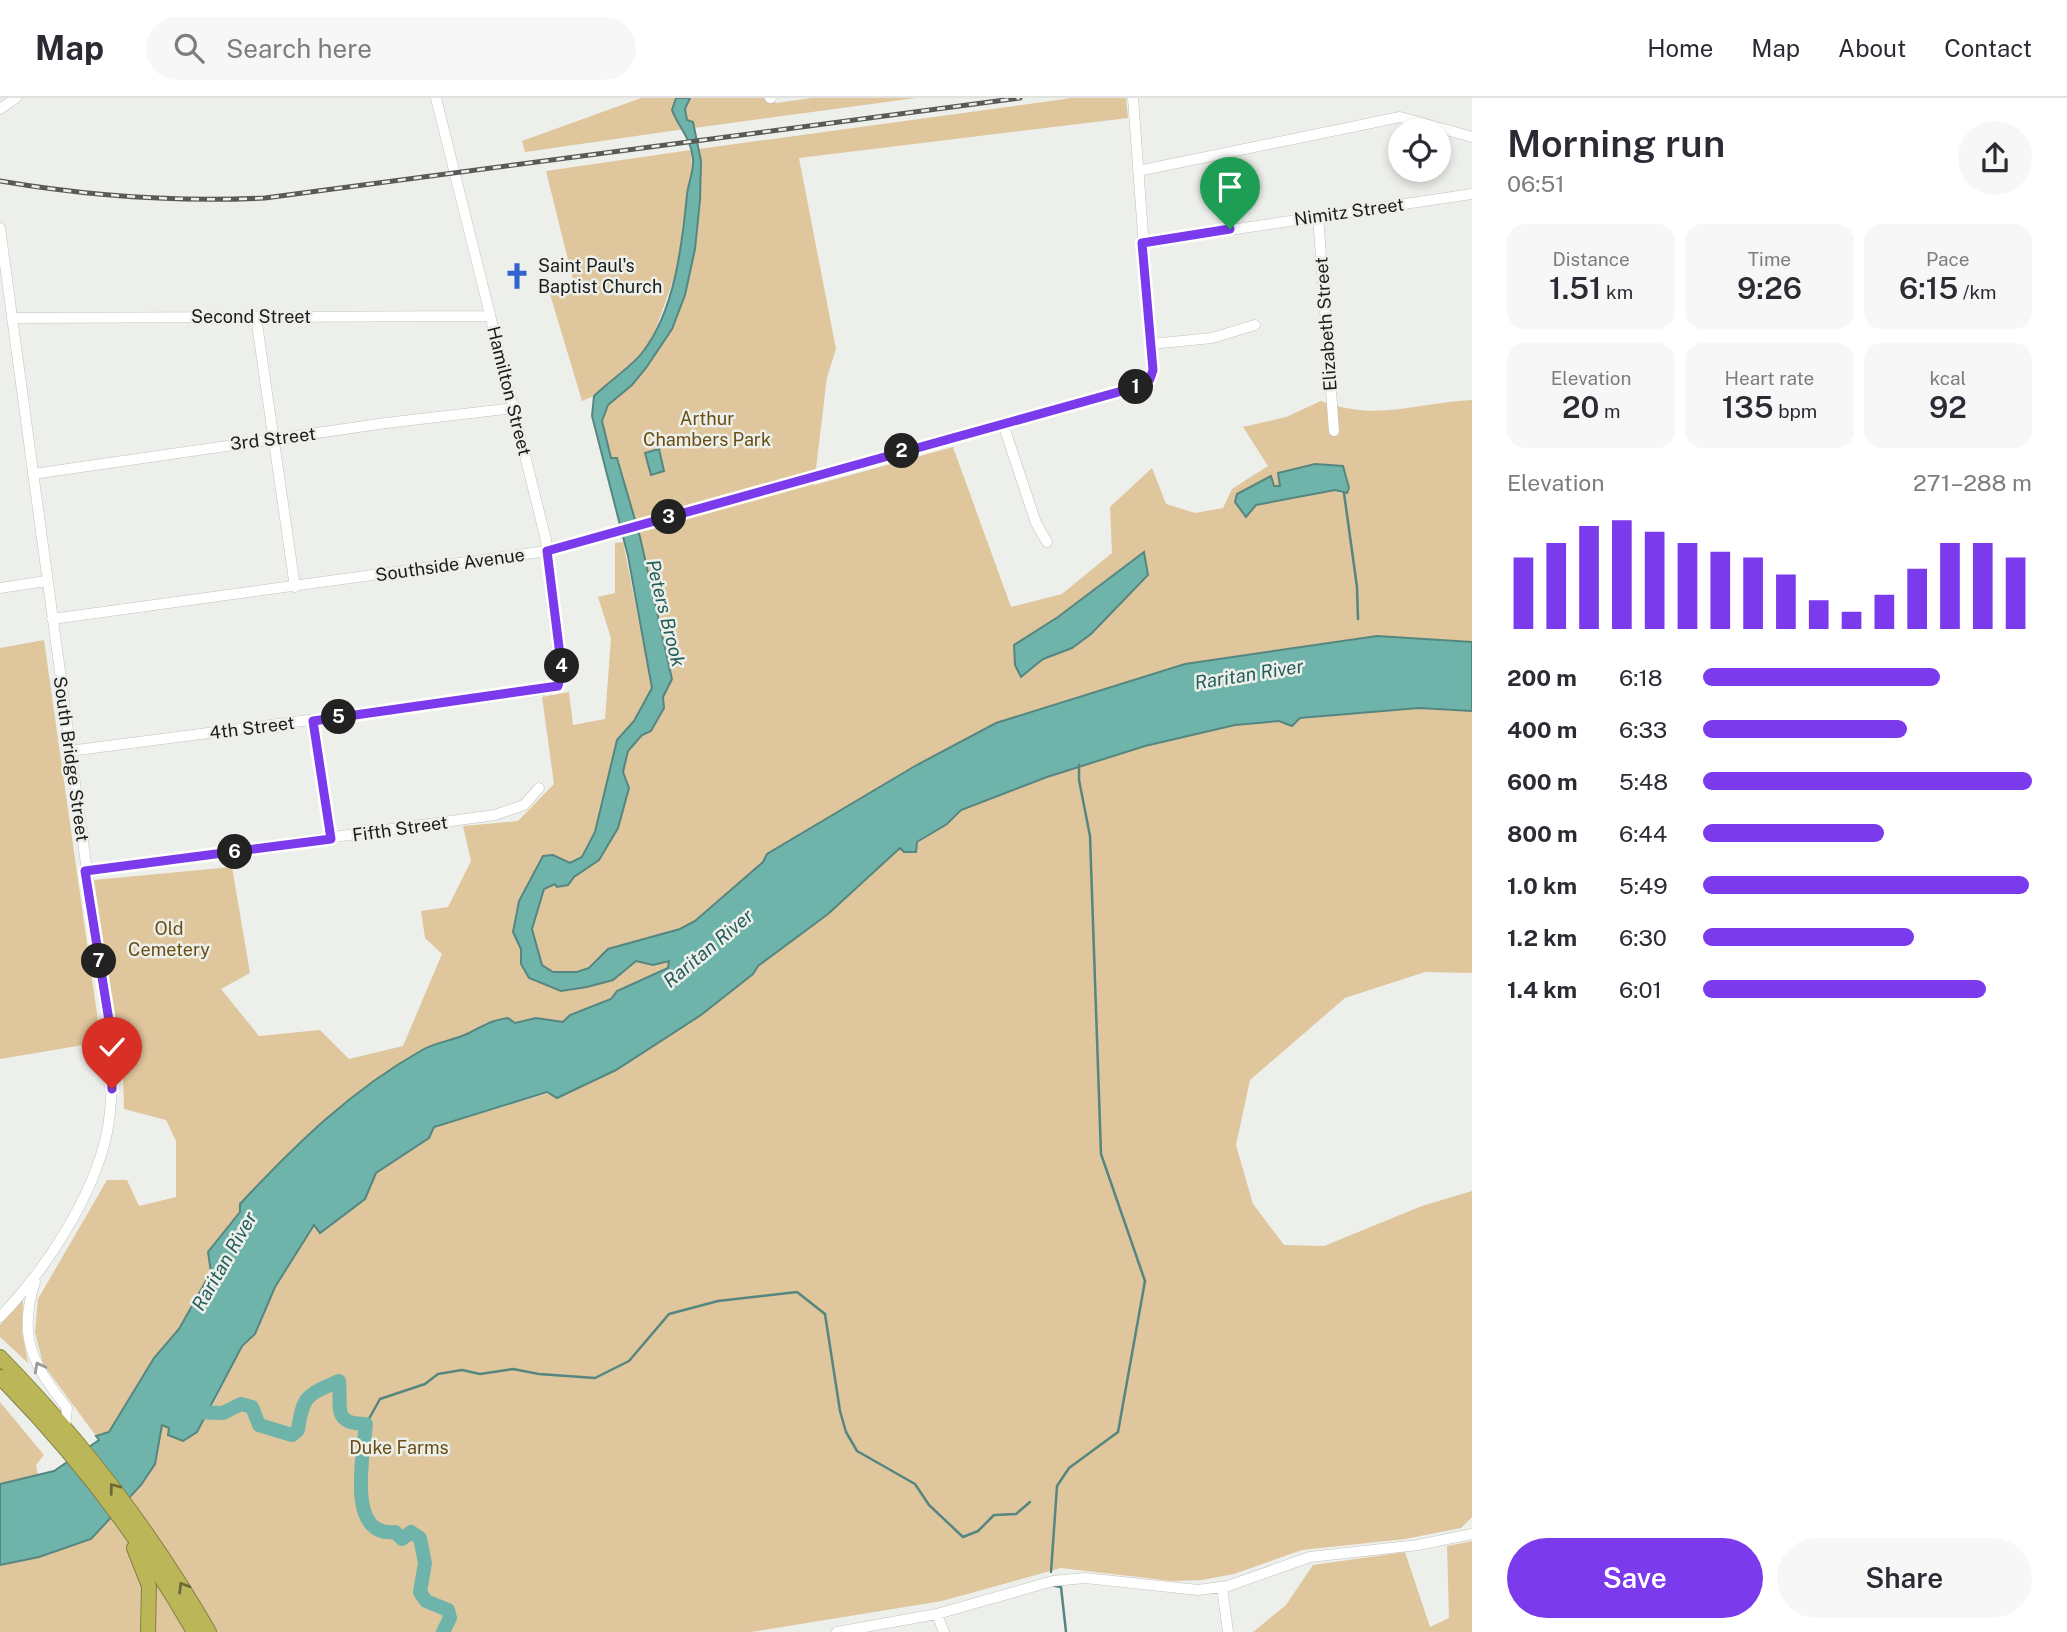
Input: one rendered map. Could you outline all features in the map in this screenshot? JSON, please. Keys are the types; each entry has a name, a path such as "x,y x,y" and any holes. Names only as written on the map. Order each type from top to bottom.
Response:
{"highway":[{"path":"0,1357 59,1431 145,1550 194,1632"},
{"path":"0,1377 59,1431 124,1524 209,1632"},
{"path":"145,1550 149,1586 148,1632"}],"street":[{"path":"0,109 16,98"},
{"name":"Hamilton Street","path":"436,98 547,551 562,671 558,686"},
{"path":"1133,98 1151,344 1212,338 1255,325"},
{"path":"1138,171 1400,117 1472,137"},
{"name":"Nimitz Street","path":"1142,243 1472,194"},
{"name":"Elizabeth Street","path":"1318,216 1334,431"},
{"name":"South Bridge Street","path":"0,228 85,871 110,1027 111,1108 100,1156 87,1187 37,1274 0,1317"},
{"name":"Second Street","path":"12,318 490,316"},
{"path":"256,317 295,587"},
{"name":"Southside Avenue","path":"52,619 547,551 1122,391 1150,379 1153,370 1151,344"},
{"name":"3rd Street","path":"33,474 514,408"},
{"path":"1003,424 1036,523 1046,542"},
{"path":"0,588 46,581"},
{"name":"4th Street","path":"69,751 313,721 558,686"},
{"path":"313,721 331,839"},
{"name":"Fifth Street","path":"85,871 495,815 524,805 539,788"},
{"name":"South Bridge Street","path":"37,1274 27,1310 27,1339 41,1372 66,1408 59,1431"},
{"path":"837,1632 937,1614 1037,1585 1069,1579 1183,1590 1222,1587 1310,1557 1418,1545 1472,1534"},
{"path":"1222,1587 1228,1632"},
{"path":"937,1614 944,1632"}],"green space":[{"path":"641,98 676,98 672,110 685,129 525,152 522,141"},
{"path":"690,98 772,98 776,103 812,98 916,98 694,128 692,122 687,121 685,109"},
{"name":"Arthur Chambers Park","path":"1072,98 1126,98 1128,118 799,158 836,349 827,377 814,485 953,447 1011,607 1062,594 1112,553 1110,507 1152,468 1166,504 1195,513 1223,508 1232,489 1268,466 1243,427 1286,417 1321,401 1341,407 1378,411 1472,400 1472,642 1377,636 1185,664 996,723 767,854 763,862 695,921 680,929 608,949 589,968 577,972 553,972 542,965 532,929 544,889 574,877 618,828 623,772 628,751 642,735 651,731 664,708 663,697 672,679 640,537 618,458 611,458 602,421 608,405 632,385 672,329 695,249 700,200 699,149","holes":["1271,476 1274,486 1349,488 1342,494 1335,490 1256,505 1247,517"]},
{"path":"691,150 692,177 682,226 680,261 655,331 641,355 594,396 582,401 549,291 574,284 546,171"},
{"name":"Old Cemetery","path":"623,542 652,688 634,721 617,740 595,832 582,857 570,863 553,855 543,857 520,900 515,915 515,928 518,939 532,961 561,991 612,980 636,961 653,965 669,961 668,968 617,991 611,999 570,1015 563,1022 536,1018 515,1024 487,1022 470,1033 426,1048 295,1146 241,1204 240,1212 209,1252 211,1272 179,1329 154,1358 109,1432 96,1436 43,1364 35,1332 38,1299 107,1180 127,1180 139,1206 176,1197 176,1141 166,1120 124,1109 123,1076 94,880 232,867 250,973 221,989 259,1036 320,1030 349,1059 403,1046 442,954 425,938 421,911 448,907 471,861 463,826 518,821 554,784 542,697 569,692 573,725 605,719 611,638 598,597 615,593 615,543"},
{"path":"44,640 101,1042 0,1059 0,648"},
{"name":"Duke Farms","path":"1419,708 1472,711 1472,973 1425,972 1345,998 1250,1080 1236,1145 1253,1204 1284,1245 1324,1246 1422,1206 1472,1191 1472,1517 1461,1528 1405,1539 1302,1550 1234,1574 1202,1580 1172,1581 1061,1568 942,1601 751,1632 0,1632 0,1565 39,1557 91,1539 141,1485 155,1464 162,1424 169,1428 210,1411 242,1346 255,1334 275,1287 315,1224 321,1233 365,1199 376,1173 429,1138 434,1127 587,1082 616,1070 701,1015 753,975 758,966 828,914 901,848 904,852 947,824 961,810 1047,777 1145,746 1235,725"},
{"path":"23,1300 22,1331 28,1363 0,1337 0,1325"},
{"path":"0,1402 44,1455 36,1465 38,1475 0,1484"},
{"path":"1472,1541 1472,1632 1253,1632 1286,1605 1313,1565 1405,1552 1430,1627 1449,1618 1447,1546"}],"water":[{"name":"Raritan River","path":"676,98 690,98 685,109 687,120 693,122 701,161 695,249 685,295 672,329 632,385 608,405 602,421 611,458 617,458 640,537 672,679 663,697 664,708 651,731 642,735 628,751 623,772 629,788 618,828 599,860 574,877 568,885 557,887 555,884 544,889 532,929 542,965 553,972 577,972 589,968 608,949 680,929 695,921 763,862 767,854 915,766 996,723 1185,664 1377,636 1472,642 1472,711 1419,708 1300,718 1292,726 1279,721 1235,725 1145,746 1047,777 961,810 947,824 917,842 916,852 904,852 900,848 828,914 758,966 753,974 701,1015 616,1070 557,1098 547,1092 434,1127 429,1138 376,1173 365,1199 320,1233 314,1225 275,1287 255,1334 242,1346 197,1432 183,1441 168,1435 169,1428 162,1425 155,1464 141,1485 91,1539 39,1557 0,1565 0,1484 54,1471 99,1440 96,1436 109,1432 154,1358 179,1329 211,1272 208,1252 240,1212 240,1204 326,1119 373,1082 429,1047 502,1019 508,1018 515,1023 536,1018 563,1022 570,1015 611,999 617,991 668,968 669,961 653,965 636,961 613,980 561,991 529,978 521,964 521,949 513,932 519,901 543,856 553,855 570,863 582,857 595,832 617,740 634,721 652,688 628,556 592,416 594,396 638,358 653,336 662,318 675,277 693,164 690,144 672,110"},
{"path":"659,449 664,471 651,475 645,453"},
{"path":"1315,464 1343,466 1349,488 1347,493 1335,490 1256,505 1246,517 1235,502 1237,494 1271,476 1274,486 1280,486 1278,473"},
{"path":"1144,552 1148,575 1091,634 1072,648 1043,659 1021,677 1015,665 1014,645 1058,617"}],"waterway":[{"path":"1344,493 1357,587 1358,619"},
{"path":"1051,1572 1057,1486 1069,1468 1118,1432 1145,1281 1101,1154 1090,836 1079,780 1079,765"},
{"path":"366,1424 380,1399 425,1384 438,1374 462,1370 480,1374 513,1369 539,1374 595,1378 629,1361 669,1314 718,1301 797,1292 825,1314 840,1411 846,1432 857,1451 915,1484 929,1505 963,1537 978,1531 994,1515 1016,1514 1030,1502"},
{"path":"190,1412 223,1413 241,1404 252,1407 259,1425 292,1435 298,1430 302,1410 308,1398 339,1381 340,1412 343,1417 347,1421 366,1424 361,1492 369,1522 380,1530 395,1532 402,1539 411,1532 420,1538 425,1563 420,1592 426,1601 448,1610 450,1618 443,1632"},
{"path":"1055,1586 1061,1587 1066,1632"}],"railway":[{"path":"0,181 132,197 265,198 1020,98"}],"place":[{"name":"Saint Paul's Baptist Church","path":"517,276"}],"route":[{"path":"112,1089 110,1027 85,871 331,839 313,721 558,686 562,671 547,551 1140,386 1153,374 1142,243 1230,229"}],"water label":[{"name":"Peters Brook","path":"666,613"}]}
